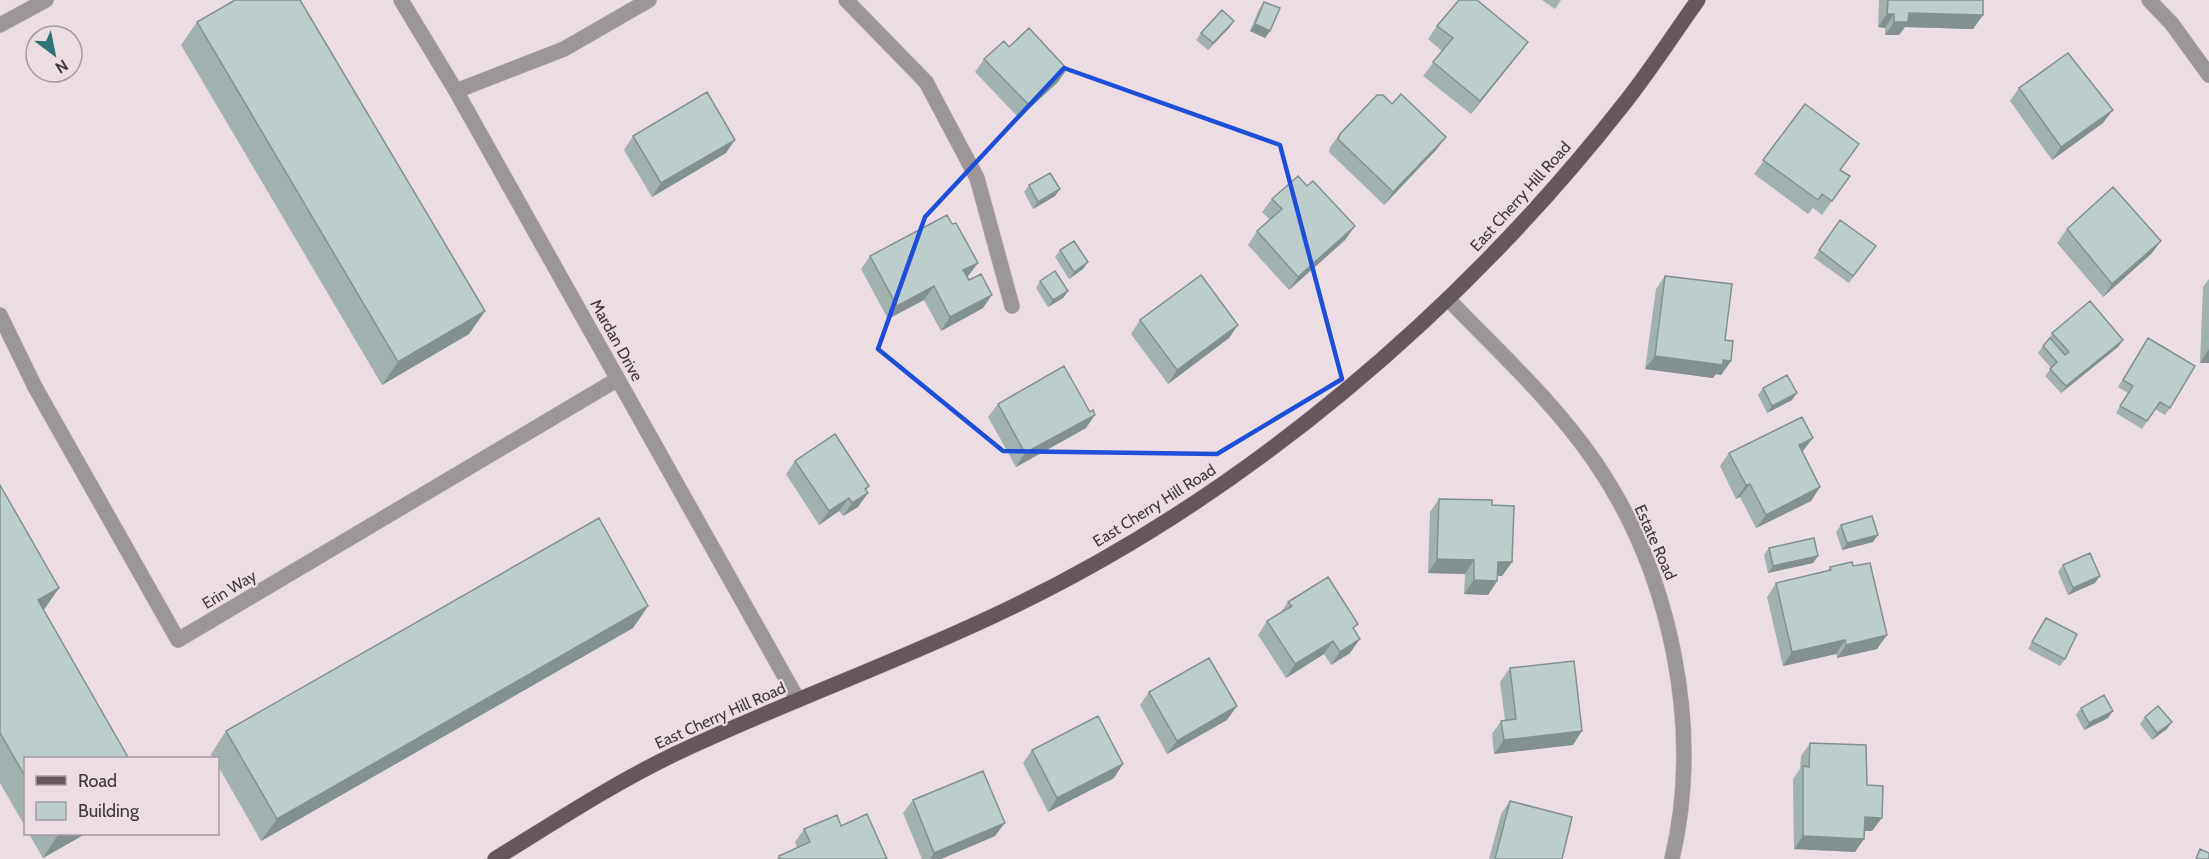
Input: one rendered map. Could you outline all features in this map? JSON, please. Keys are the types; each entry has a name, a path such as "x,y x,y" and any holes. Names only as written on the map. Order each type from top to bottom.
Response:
{"main road":[{"name":"East Cherry Hill Road","path":"495,859 589,801 675,754 1011,608 1113,552 1229,480 1354,385 1449,300 1545,198 1624,104 1698,0"}],"street":[{"path":"0,25 46,0"},
{"name":"Mardan Drive","path":"400,0 456,91 798,700"},
{"path":"456,91 564,49 649,0"},
{"path":"846,0 926,82 976,178 1012,306"},
{"path":"2150,0 2172,24 2209,75"},
{"name":"Estate Road","path":"1449,300 1547,401 1595,462 1630,524 1655,585 1676,669 1683,750 1678,833 1672,859"},
{"name":"Erin Way","path":"0,315 35,387 177,640 618,379"}],"highlighted area":[{"path":"1064,68 1280,145 1342,379 1217,454 1003,451 878,349 925,217"}],"building":[{"path":"235,0 300,0 485,311 398,362 197,22"},
{"path":"1459,0 1477,0 1528,42 1480,101 1433,62 1453,38 1437,26"},
{"path":"1888,0 1983,0 1983,15 1909,13 1908,22 1894,22 1894,14 1887,14"},
{"path":"1264,2 1280,8 1270,31 1255,24"},
{"path":"1222,10 1234,21 1213,43 1201,33"},
{"path":"1029,28 1067,69 1029,105 984,59 1004,41 1009,47"},
{"path":"2068,53 2113,110 2061,147 2019,88"},
{"path":"707,92 735,140 661,183 633,136"},
{"path":"1401,94 1446,137 1393,192 1338,139 1340,134 1377,95 1383,95 1392,104"},
{"path":"1805,104 1859,144 1840,170 1850,176 1832,201 1822,194 1818,200 1763,160"},
{"path":"1050,173 1060,189 1038,202 1029,185"},
{"path":"1298,176 1307,186 1313,181 1355,226 1298,277 1257,231 1282,209 1272,199"},
{"path":"2113,187 2161,241 2112,284 2067,229"},
{"path":"947,215 952,224 956,223 978,263 963,270 969,280 981,274 992,295 950,317 934,286 897,306 870,256"},
{"path":"1840,220 1876,246 1853,276 1819,250"},
{"path":"1074,241 1088,262 1074,272 1060,250"},
{"path":"1055,271 1068,291 1053,300 1040,281"},
{"path":"1201,275 1238,325 1177,370 1140,320"},
{"path":"1665,276 1732,284 1725,340 1733,341 1731,361 1723,360 1723,365 1655,356"},
{"path":"2090,301 2123,340 2066,386 2050,369 2057,362 2043,346 2050,338 2065,355 2069,352 2052,333"},
{"path":"2148,338 2195,366 2170,408 2160,402 2147,421 2120,406 2133,386 2123,380"},
{"path":"1064,366 1090,412 1093,410 1095,415 1025,453 998,404"},
{"path":"1787,375 1797,393 1772,406 1763,388"},
{"path":"1802,417 1813,438 1799,445 1820,487 1766,515 1750,484 1746,485 1729,453"},
{"path":"835,434 869,486 865,489 868,493 852,503 849,498 829,511 795,461"},
{"path":"0,485 59,588 38,600 128,757 24,757 24,775 0,733"},
{"path":"1439,499 1492,500 1492,505 1514,506 1512,562 1498,562 1497,581 1474,580 1474,560 1437,559"},
{"path":"1872,516 1878,535 1847,543 1841,525"},
{"path":"599,518 648,606 277,819 226,731"},
{"path":"1814,538 1818,556 1773,566 1769,548"},
{"path":"2090,553 2100,576 2073,588 2063,565"},
{"path":"1852,562 1853,566 1870,563 1887,635 1846,645 1845,640 1792,652 1776,583 1831,570 1830,567"},
{"path":"1328,577 1358,624 1353,628 1360,639 1340,652 1333,641 1295,664 1267,621 1292,606 1288,602"},
{"path":"2046,618 2077,634 2065,659 2032,642"},
{"path":"1209,658 1237,706 1177,741 1149,692"},
{"path":"1574,661 1582,731 1504,740 1501,721 1516,719 1510,668"},
{"path":"2104,695 2113,711 2089,723 2081,708"},
{"path":"2158,706 2172,722 2157,733 2145,717"},
{"path":"1098,716 1123,764 1057,798 1032,750"},
{"path":"1810,743 1866,745 1867,785 1883,786 1882,818 1865,817 1864,839 1803,836 1803,766 1809,767"},
{"path":"983,771 1005,823 934,853 913,800"},
{"path":"1510,801 1572,817 1562,859 1495,859"},
{"path":"867,814 887,859 780,859 779,856 810,842 804,829 837,815 841,826"},
{"path":"2200,849 2209,853 2209,859 2196,859"}]}
